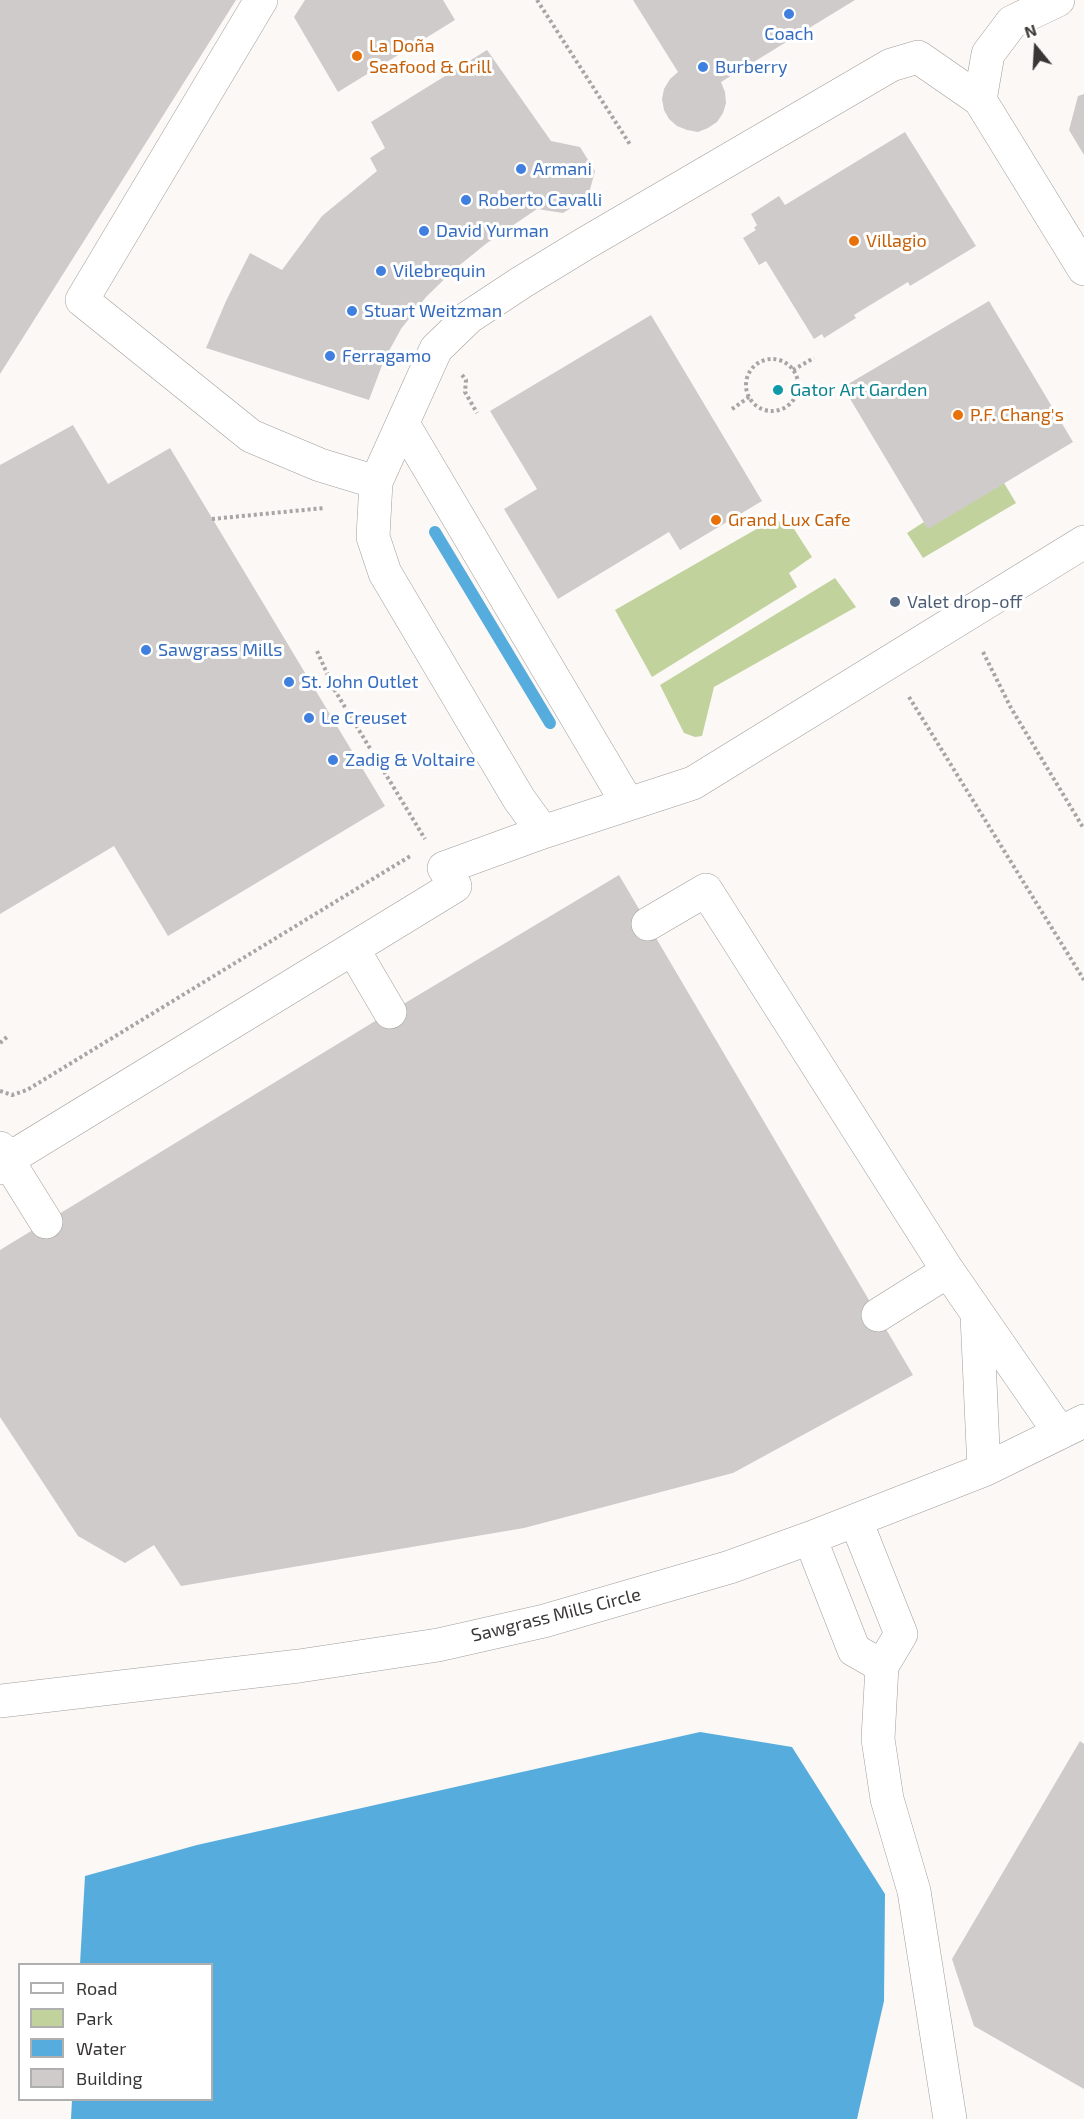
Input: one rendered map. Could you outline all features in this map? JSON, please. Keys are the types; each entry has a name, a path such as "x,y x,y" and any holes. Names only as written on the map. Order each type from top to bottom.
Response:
{"street":[{"path":"261,0 82,300 250,436 320,465 376,482"},
{"path":"980,100 988,54 1012,22 1058,0"},
{"path":"543,832 519,799 385,573 373,537 376,482 436,349 469,317 586,243 891,65 918,57 980,100 1084,269"},
{"path":"403,424 628,804"},
{"path":"46,1222 2,1159 455,886 444,868 543,832 693,783 1084,542"},
{"path":"648,924 706,890 977,1314 1072,1427"},
{"path":"353,949 390,1012"},
{"path":"878,1315 948,1271"},
{"path":"977,1314 984,1470"},
{"name":"Sawgrass Mills Circle","path":"0,1701 299,1666 438,1645 544,1621 730,1567 810,1538 984,1470 1072,1427"},
{"path":"856,1521 901,1634 882,1666 879,1749 887,1799 914,1891 950,2119"},
{"path":"810,1538 854,1650 882,1666"}],"path":[{"path":"537,0 631,146"},
{"path":"793,370 814,358"},
{"path":"778,359 786,362 793,370 798,384 797,393 786,406 770,411 762,409 748,398 746,381 748,373 760,361 778,359"},
{"path":"460,371 466,380 465,393 477,413"},
{"path":"732,409 748,398"},
{"path":"212,519 324,508"},
{"path":"317,651 350,717 428,844"},
{"path":"984,652 1011,708 1084,829"},
{"path":"909,697 1084,980"},
{"path":"0,1091 12,1095 27,1090 418,851"},
{"path":"0,1043 7,1037"}],"green space":[{"path":"1004,483 1016,503 923,558 907,533 924,522 928,528"},
{"path":"774,519 794,529 812,557 789,573 797,587 652,677 615,610"},
{"path":"835,578 856,607 714,687 702,736 695,737 684,733 660,685"}],"water":[{"path":"700,1732 792,1747 885,1894 884,2001 857,2119 71,2119 72,2101 213,2101 213,1963 80,1963 85,1876 197,1845"}],"building":[{"path":"0,0 236,0 0,374"},
{"name":"La Doña Seafood & Grill","path":"305,0 443,0 455,20 338,92 294,17"},
{"path":"633,0 855,0 721,82 726,103 723,113 717,122 698,132 677,126 664,110 662,99 664,89 678,72"},
{"path":"487,50 551,141 580,147 595,171 588,197 563,213 537,209 487,243 456,268 426,297 401,329 384,360 369,400 206,348 250,253 282,270 322,216 377,171 370,158 385,148 371,122"},
{"path":"1084,94 1084,155 1069,130 1078,96"},
{"path":"905,132 976,246 910,286 908,282 854,315 856,318 824,338 822,334 814,339 766,261 759,265 743,238 756,230 754,228 757,225 751,214 779,196 785,205"},
{"name":"P.F. Chang's","path":"989,301 1073,442 928,529 843,387"},
{"path":"651,315 762,501 680,550 669,532 558,599 504,509 537,489 490,411"},
{"name":"Sawgrass Mills","path":"73,425 108,484 170,448 385,806 168,936 114,846 0,914 0,465"},
{"path":"619,875 913,1375 733,1473 524,1528 181,1586 154,1545 125,1563 78,1536 0,1417 0,1250"},
{"path":"1080,1741 1084,1744 1084,2089 974,2026 952,1959"}],"waterway":[{"path":"435,532 550,723"}],"place":[{"name":"Coach","path":"789,14"},
{"name":"La Doña Seafood & Grill","path":"357,56"},
{"name":"Burberry","path":"703,67"},
{"name":"Armani","path":"521,169"},
{"name":"Roberto Cavalli","path":"466,200"},
{"name":"David Yurman","path":"424,231"},
{"name":"Villagio","path":"854,241"},
{"name":"Vilebrequin","path":"381,271"},
{"name":"Stuart Weitzman","path":"352,311"},
{"name":"Ferragamo","path":"330,356"},
{"name":"Gator Art Garden","path":"778,390"},
{"name":"P.F. Chang's","path":"958,415"},
{"name":"Grand Lux Cafe","path":"716,520"},
{"name":"Valet drop-off","path":"895,602"},
{"name":"Sawgrass Mills","path":"146,650"},
{"name":"St. John Outlet","path":"289,682"},
{"name":"Le Creuset","path":"309,718"},
{"name":"Zadig & Voltaire","path":"333,760"}]}
